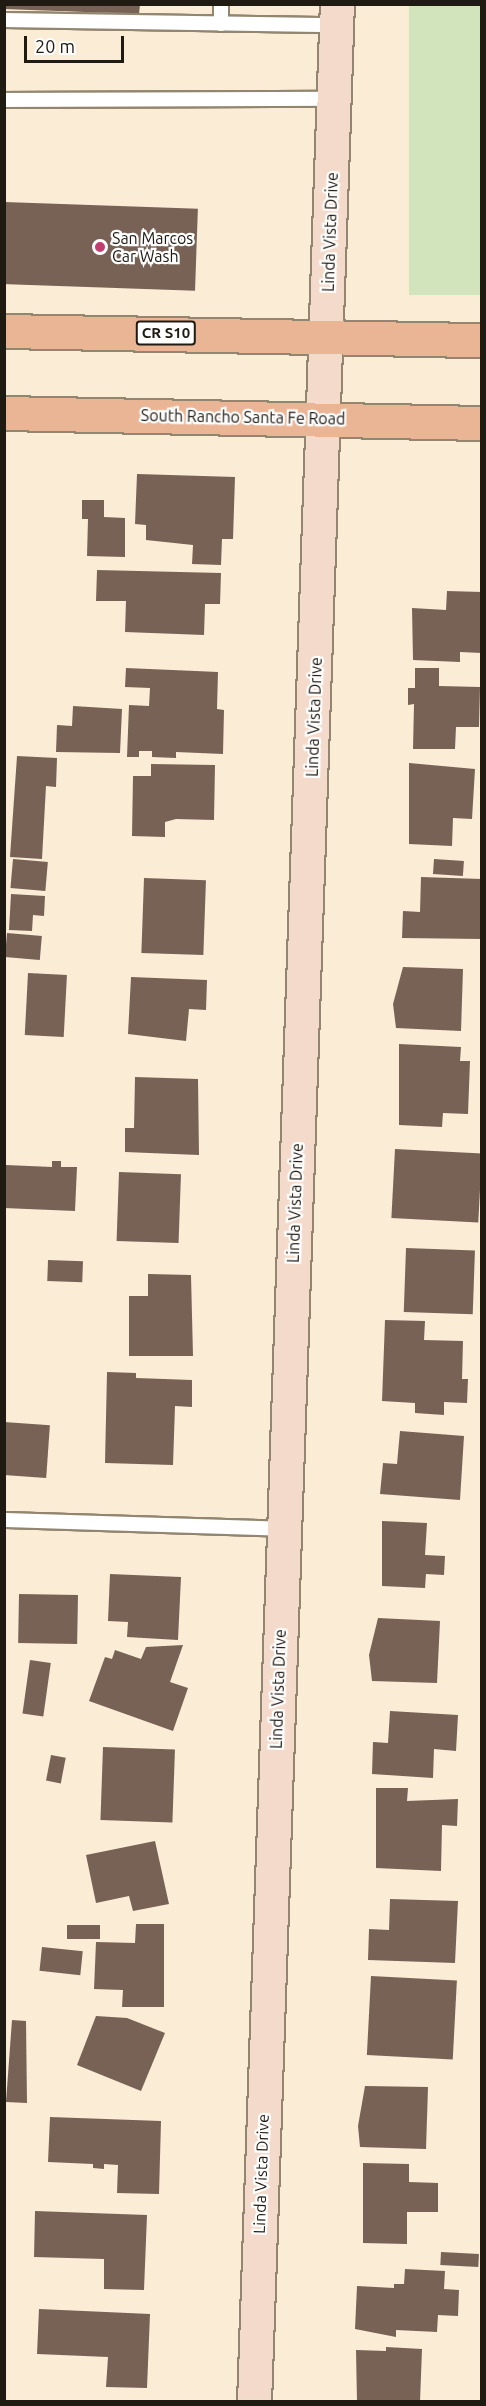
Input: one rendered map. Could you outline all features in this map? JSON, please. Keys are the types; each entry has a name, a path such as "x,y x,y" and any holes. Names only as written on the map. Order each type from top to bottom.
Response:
{"main road":[{"name":"Linda Vista Drive","path":"254,2402 283,1529 325,417 336,15"},
{"name":"CR S10","path":"4,331 327,334 482,340"},
{"name":"South Rancho Santa Fe Road","path":"4,413 325,417 482,423"}],"lane":[{"path":"221,4 221,24"},
{"path":"4,20 221,24 336,15"},
{"path":"4,100 334,99"},
{"path":"4,1520 283,1529"}],"green space":[{"path":"409,5 481,5 481,295 409,295"}],"building":[{"path":"4,4 140,4 139,14 4,9"},
{"name":"San Marcos Car Wash","path":"4,202 198,209 195,291 4,284"},
{"path":"137,474 235,477 233,539 222,539 221,565 192,564 193,545 146,540 146,525 135,524"},
{"path":"82,500 104,500 104,517 125,518 125,557 87,556 88,519 82,519"},
{"path":"97,570 221,573 220,604 205,604 204,635 125,632 126,601 96,601"},
{"path":"447,591 482,592 482,653 460,652 460,662 413,660 412,608 446,610"},
{"path":"126,668 218,672 217,709 224,710 223,754 176,752 176,758 152,757 152,751 139,751 139,757 127,757 129,705 149,706 150,688 125,687"},
{"path":"415,668 439,668 439,686 480,687 479,727 456,727 455,749 413,749 414,704 408,705 408,688 415,688"},
{"path":"73,706 122,709 120,753 56,752 57,725 72,726"},
{"path":"17,756 57,758 56,787 46,786 42,859 10,857"},
{"path":"409,763 475,769 472,819 453,818 452,846 409,844"},
{"path":"151,764 215,765 214,820 176,819 165,822 165,837 132,836 133,776 151,776"},
{"path":"13,859 48,862 45,891 10,888"},
{"path":"434,859 464,861 463,876 433,874"},
{"path":"421,877 482,879 482,939 402,938 403,911 420,912"},
{"path":"144,878 206,880 203,955 141,953"},
{"path":"11,894 45,896 44,916 33,915 32,931 9,930"},
{"path":"7,933 42,936 40,960 5,957"},
{"path":"403,967 463,969 461,1031 396,1028 393,1004"},
{"path":"28,973 67,975 64,1037 25,1035"},
{"path":"131,977 207,980 206,1010 189,1009 186,1041 128,1034"},
{"path":"399,1044 461,1047 460,1061 470,1061 468,1114 443,1113 442,1127 399,1125"},
{"path":"135,1077 198,1079 199,1155 125,1152 125,1128 134,1128"},
{"path":"395,1149 482,1154 478,1222 391,1218"},
{"path":"52,1161 61,1161 61,1167 77,1167 75,1211 4,1208 6,1165 52,1167"},
{"path":"119,1172 181,1174 179,1243 117,1241"},
{"path":"406,1248 475,1250 473,1314 404,1312"},
{"path":"48,1260 83,1261 82,1282 47,1281"},
{"path":"148,1274 191,1275 193,1356 129,1356 129,1296 148,1296"},
{"path":"385,1320 425,1321 424,1340 463,1341 462,1379 468,1379 467,1403 444,1402 444,1415 415,1413 415,1403 382,1401"},
{"path":"107,1372 136,1373 136,1378 192,1380 192,1407 175,1406 173,1465 105,1463"},
{"path":"4,1422 50,1425 46,1478 4,1475"},
{"path":"400,1431 464,1436 460,1500 380,1494 383,1463 397,1464"},
{"path":"382,1521 427,1523 425,1555 445,1556 444,1575 426,1574 425,1588 382,1586"},
{"path":"110,1574 181,1577 178,1640 127,1637 128,1622 108,1621"},
{"path":"19,1594 78,1595 77,1644 18,1643"},
{"path":"378,1618 440,1621 437,1683 372,1681 369,1655"},
{"path":"183,1645 170,1682 188,1688 173,1731 89,1701 105,1657 112,1659 115,1650 141,1659 146,1647"},
{"path":"30,1660 51,1663 43,1716 22,1713"},
{"path":"390,1711 458,1715 456,1751 434,1749 433,1778 372,1774 373,1742 388,1743"},
{"path":"103,1747 175,1750 172,1822 100,1820"},
{"path":"51,1755 66,1758 61,1783 46,1781"},
{"path":"376,1788 408,1788 407,1801 458,1799 457,1826 442,1825 441,1871 376,1868"},
{"path":"155,1841 169,1904 133,1911 129,1896 96,1903 86,1855"},
{"path":"390,1899 458,1901 455,1963 368,1960 369,1929 389,1930"},
{"path":"136,1924 164,1924 164,2007 122,2007 123,1990 94,1989 96,1942 135,1943"},
{"path":"67,1925 100,1925 100,1939 67,1939"},
{"path":"42,1947 83,1951 80,1975 39,1971"},
{"path":"371,1976 457,1981 453,2059 367,2055"},
{"path":"96,2016 127,2018 165,2033 141,2091 77,2065"},
{"path":"12,2020 26,2021 27,2103 6,2102"},
{"path":"365,2086 428,2087 426,2149 360,2147 358,2126"},
{"path":"50,2117 161,2121 159,2194 117,2193 118,2165 104,2164 104,2169 93,2168 93,2164 48,2162"},
{"path":"363,2163 409,2164 409,2182 438,2183 438,2212 407,2212 407,2244 363,2243"},
{"path":"35,2211 147,2215 144,2290 104,2289 104,2259 34,2257"},
{"path":"441,2252 479,2254 478,2267 440,2265"},
{"path":"405,2269 445,2271 444,2289 459,2290 458,2316 438,2315 437,2332 396,2330 396,2337 355,2329 357,2286 394,2288 394,2284 404,2284"},
{"path":"39,2309 150,2314 147,2388 106,2387 108,2357 37,2354"},
{"path":"386,2347 422,2349 420,2402 357,2402 356,2350 386,2351"}],"place":[{"name":"San Marcos Car Wash","path":"100,247"}]}
